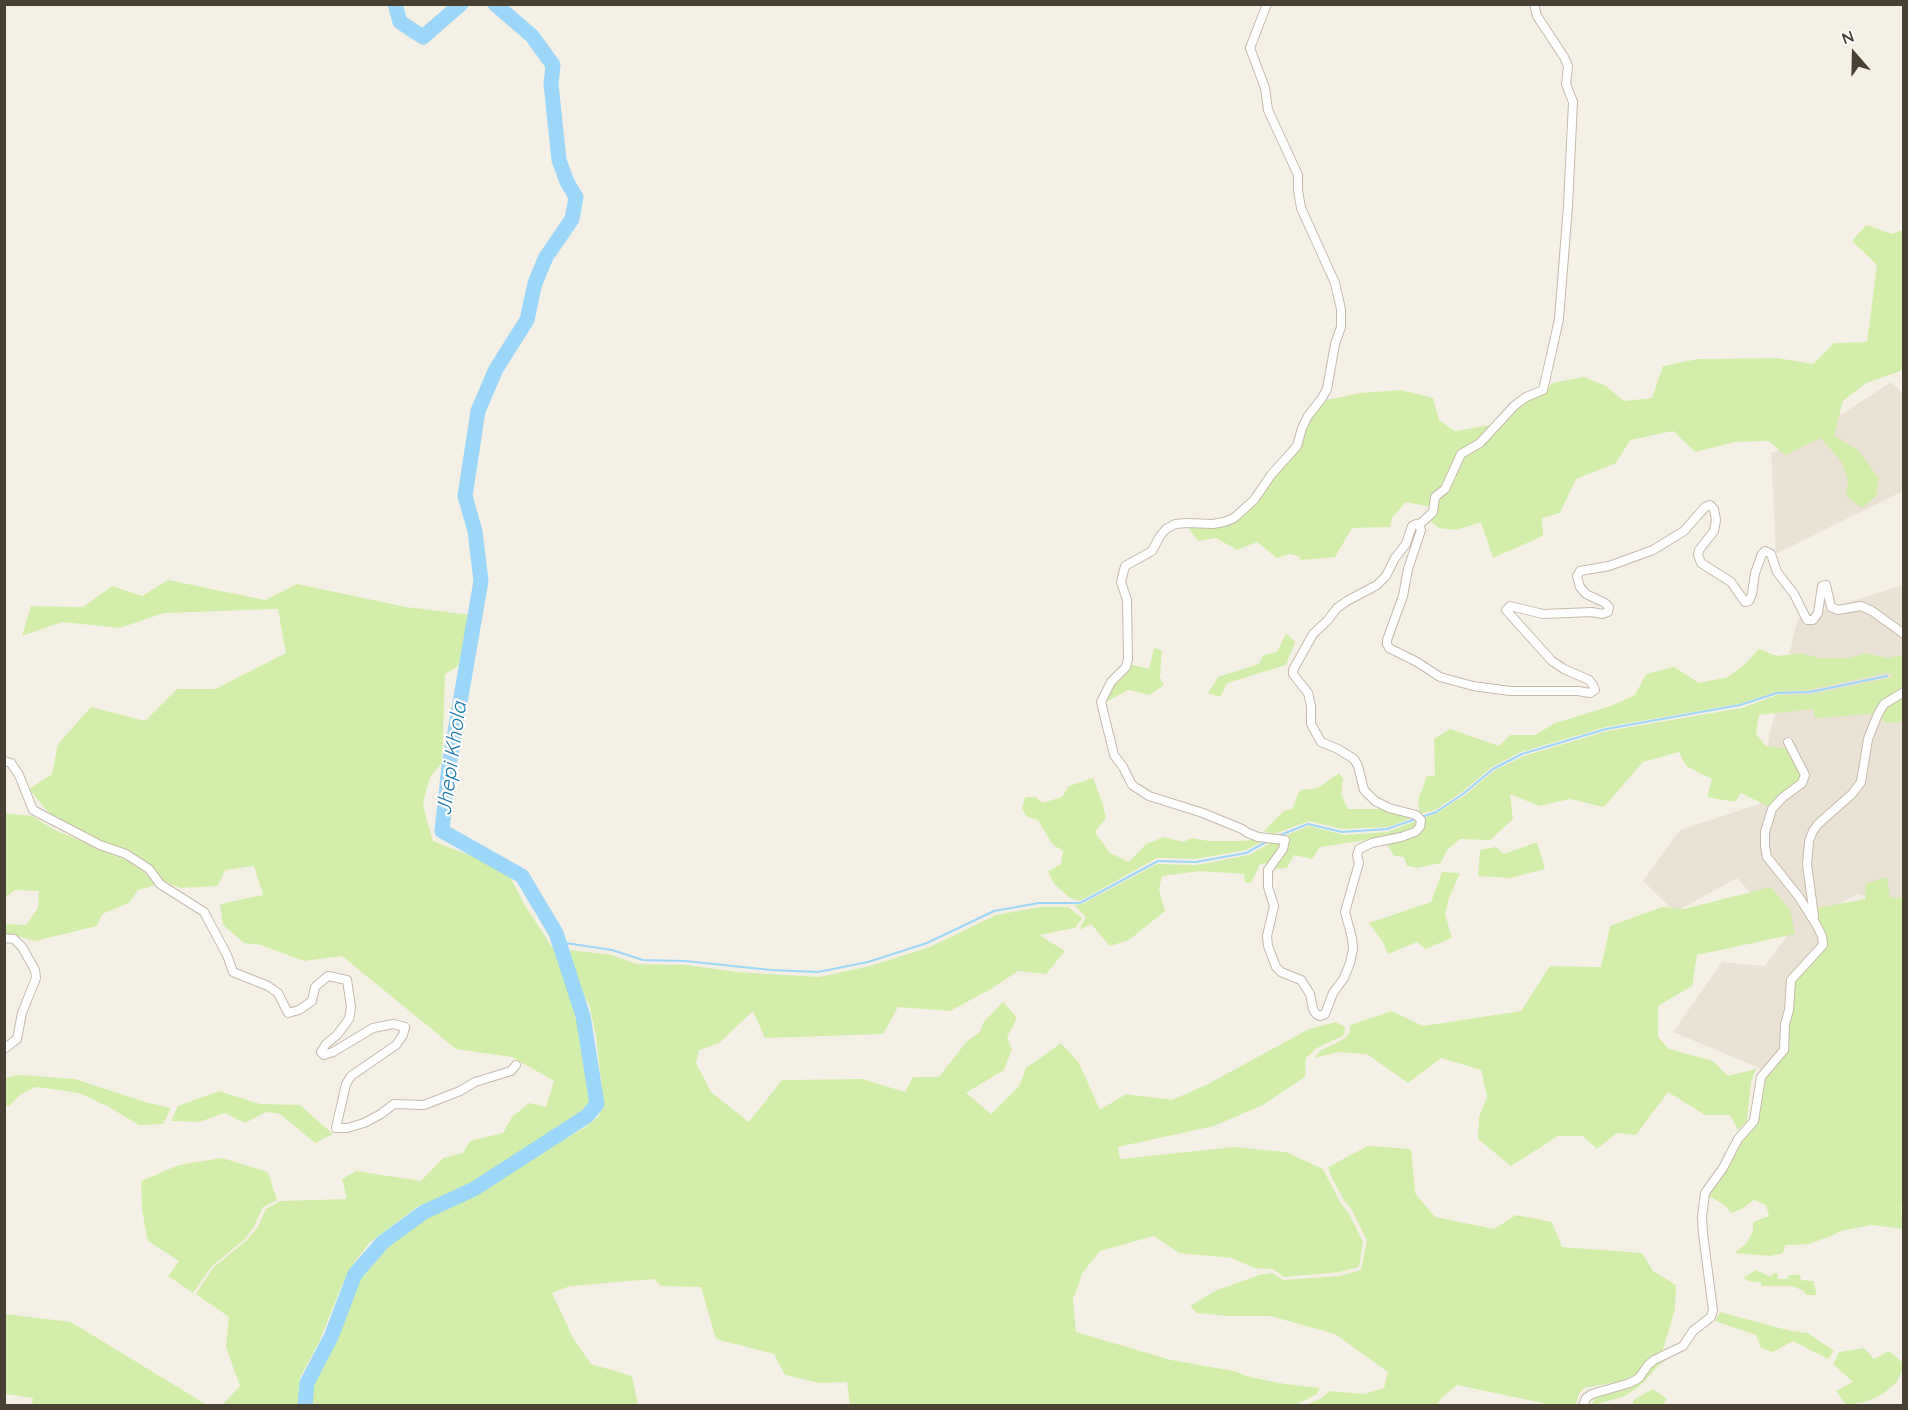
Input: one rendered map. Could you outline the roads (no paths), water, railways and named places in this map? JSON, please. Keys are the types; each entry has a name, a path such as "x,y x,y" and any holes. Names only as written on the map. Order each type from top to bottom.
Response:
{"street":[{"path":"1267,4 1250,48 1265,88 1268,110 1298,175 1301,208 1335,283 1341,309 1341,327 1335,344 1327,389 1323,398 1308,416 1297,446 1271,475 1254,500 1234,518 1213,524 1187,522 1175,524 1160,536 1152,551 1125,566 1121,582 1127,600 1128,659 1126,667 1111,682 1101,702 1114,755 1132,785 1149,796 1203,813 1258,837 1285,840 1283,849 1268,870 1268,887 1274,906 1267,936 1268,946 1276,967 1281,972 1301,980 1310,994 1313,1009 1320,1016 1325,1014 1333,993 1344,978 1350,963 1353,949 1352,938 1345,912 1359,863 1357,855 1359,849 1372,843 1415,832 1420,827 1421,820 1416,815 1389,808 1375,801 1364,790 1354,759 1320,742 1311,724 1308,693 1293,674 1293,670 1313,634 1337,608 1381,581 1406,544 1412,526 1419,525 1433,512 1435,497 1445,489 1461,454 1480,443 1514,406 1526,397 1543,390 1559,319 1561,273 1569,206 1573,102 1566,84 1568,66 1537,16 1534,4"},
{"path":"1419,525 1421,530 1387,644 1389,648 1440,677 1473,687 1510,692 1590,693 1595,690 1589,680 1552,661 1506,610 1510,606 1543,614 1592,612 1602,614 1608,612 1609,607 1605,603 1586,594 1580,587 1578,576 1580,571 1609,566 1653,550 1684,531 1705,507 1710,505 1714,509 1716,520 1714,531 1698,550 1698,555 1701,563 1731,582 1745,602 1749,601 1752,594 1755,573 1765,551 1771,554 1777,572 1794,594 1807,620 1813,620 1818,613 1822,586 1826,585 1831,607 1838,610 1861,606 1872,610 1904,634"},
{"path":"1816,924 1807,864 1809,842 1813,831 1852,794 1861,782 1868,740 1878,714 1884,704 1904,692"},
{"path":"1582,1406 1586,1398 1592,1394 1630,1383 1639,1378 1648,1365 1683,1346 1693,1331 1711,1317 1713,1298 1702,1217 1705,1193 1727,1161 1738,1139 1754,1121 1761,1077 1784,1050 1785,1024 1790,1010 1791,980 1823,945 1822,936 1816,924 1799,897 1767,857 1765,846 1765,832 1772,809 1802,783 1805,775 1788,742"},
{"path":"4,761 10,764 19,775 33,810 91,841 126,854 149,869 160,884 204,912 227,955 233,972 268,986 278,993 288,1013 299,1010 312,1001 315,987 328,976 347,980 351,1007 349,1019 337,1035 326,1044 321,1052 324,1055 373,1028 393,1024 405,1027 404,1035 396,1045 351,1076 346,1084 336,1128 347,1128 364,1123 394,1104 424,1105 460,1091 475,1082 511,1071 516,1065"},
{"path":"4,938 14,939 22,946 35,970 36,978 22,1013 17,1039 4,1049"}],"waterway":[{"name":"Jhepi Khola","path":"395,4 400,22 423,37 461,4"},
{"name":"Jhepi Khola","path":"305,1406 307,1383 331,1337 355,1274 383,1242 424,1212 474,1189 587,1116 597,1104 583,1016 556,933 522,876 442,831 449,766 481,581 475,531 465,496 478,411 496,369 527,320 535,283 546,257 572,219 576,197 567,182 559,160 551,84 553,65 532,36 495,4"},
{"path":"1278,836 1308,824 1342,832 1387,829 1436,812 1463,794 1493,769 1522,754 1606,729 1740,705 1777,693 1810,692 1887,676"},
{"path":"559,942 612,950 643,960 685,961 771,970 818,972 868,962 927,943 994,911 1039,903 1080,903 1158,861 1196,862 1246,853 1268,841"}]}
